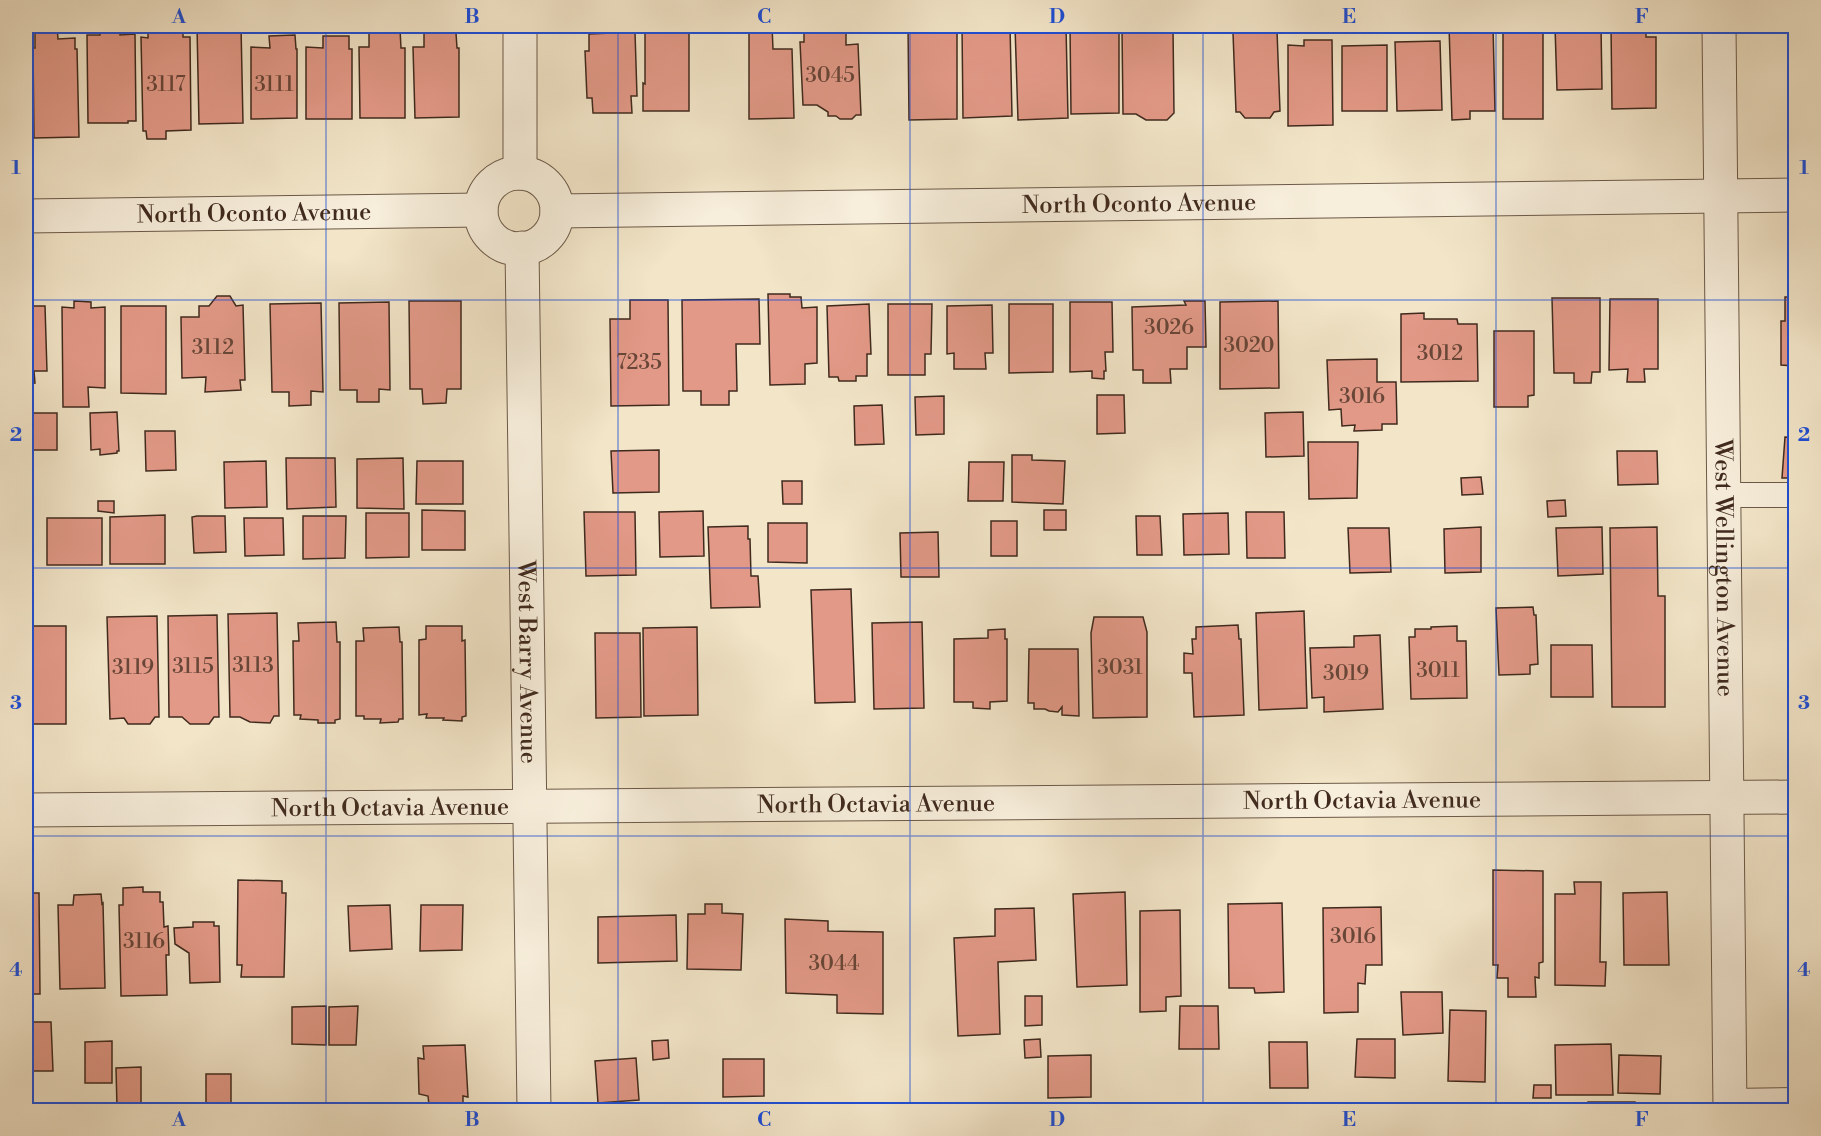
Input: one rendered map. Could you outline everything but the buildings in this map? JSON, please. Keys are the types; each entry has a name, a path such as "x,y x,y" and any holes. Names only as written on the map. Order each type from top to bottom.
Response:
{"street":[{"path":"520,26 520,173"},
{"name":"West Wellington Avenue","path":"1719,26 1730,1106"},
{"path":"515,172 520,173 540,179 550,188 556,199 557,211 555,224 540,243 529,248 517,249 505,247 495,240 487,231 481,210 485,193 492,183 503,176 515,172"},
{"name":"North Oconto Avenue","path":"557,211 1796,195"},
{"name":"North Oconto Avenue","path":"26,216 481,210"},
{"name":"West Barry Avenue","path":"522,248 534,1110"},
{"name":"North Octavia Avenue","path":"26,810 1796,797"}],"lane":[{"path":"1724,495 1796,495"},
{"path":"1730,1106 1796,1100"}]}
